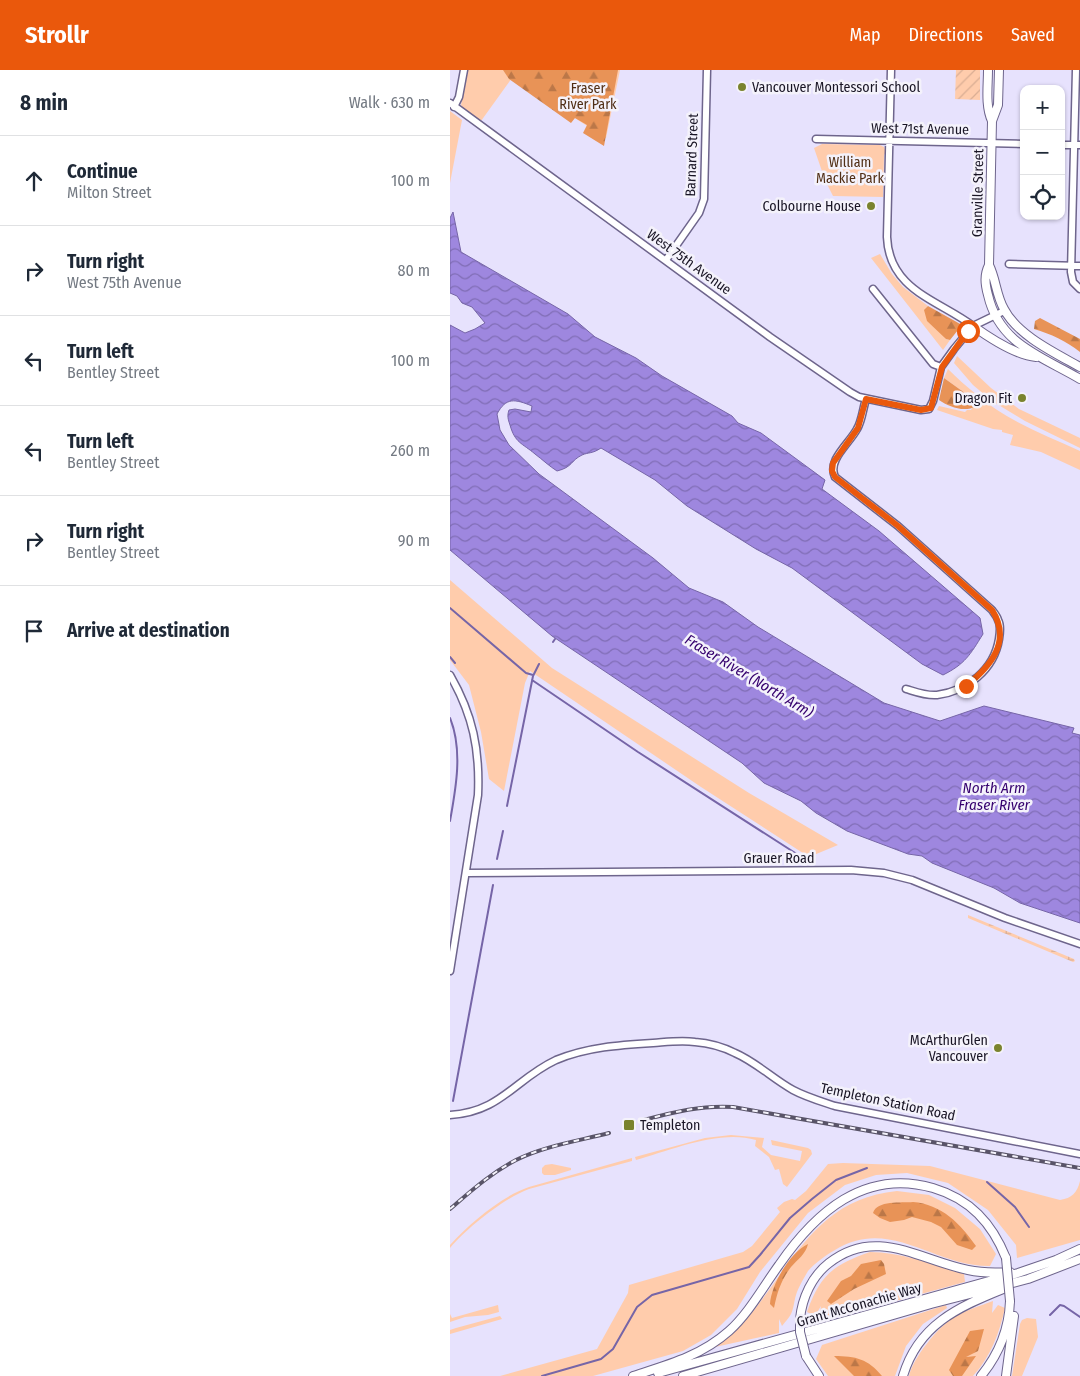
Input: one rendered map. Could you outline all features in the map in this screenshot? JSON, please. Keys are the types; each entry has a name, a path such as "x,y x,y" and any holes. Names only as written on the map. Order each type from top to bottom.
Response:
{"main road":[{"name":"Granville Street","path":"988,70 988,105 992,121 992,143 989,265 985,273 986,287 995,316 1009,336 1024,348 1041,357"},
{"name":"Granville Street","path":"992,121 998,105 999,70"},
{"name":"Granville Street","path":"989,265 1004,311"},
{"path":"1004,311 1018,327 1033,339 1080,366"},
{"path":"973,326 1026,356 1041,357 1080,378"},
{"path":"633,1376 683,1360 701,1351 723,1336 742,1317 779,1264 811,1224 836,1203 864,1189 888,1184 912,1184 934,1188 955,1197 986,1221 999,1241 1012,1275 1013,1301 1006,1376"},
{"path":"819,1376 806,1356 800,1332 803,1302 808,1289 820,1272 842,1254 864,1246 879,1245 893,1247 957,1267 980,1272 1032,1269"},
{"name":"Grant McConachie Way","path":"641,1376 709,1360 1032,1269 1080,1250"},
{"name":"Grant McConachie Way","path":"683,1376 931,1304 1028,1279 1080,1259"},
{"path":"903,1376 909,1360 917,1347 926,1334 942,1319 962,1306 1028,1279"},
{"path":"981,1376 994,1359 1002,1343 1013,1301"}],"street":[{"path":"452,105 459,97 464,70"},
{"name":"Barnard Street","path":"666,260 698,213 704,199 707,70"},
{"path":"891,70 887,237 892,262 900,275 918,293 931,302 963,318 973,326"},
{"path":"1076,70 1077,145 1071,266 1072,279 1080,289"},
{"name":"West 75th Avenue","path":"452,105 800,358 850,392 866,399 928,410 932,406 942,367"},
{"name":"West 71st Avenue","path":"816,139 1020,144"},
{"path":"1009,264 1080,266"},
{"path":"872,289 933,364 942,367 973,326 1004,311"},
{"path":"866,399 858,428 833,463 832,471 835,477 898,526 992,610 999,620 998,649 987,669 966,686 936,695 906,689"},
{"path":"450,675 463,699 470,718 476,736 478,758 478,795 450,962"},
{"name":"Grauer Road","path":"466,873 851,870 884,873 912,880 1005,918 1080,944"},
{"path":"450,971 452,953"},
{"name":"Templeton Station Road","path":"450,1115 468,1113 494,1103 537,1071 572,1055 595,1049 624,1045 689,1041 713,1045 735,1053 756,1064 792,1089 835,1106 1080,1154"}],"green space":[{"name":"Fraser River Park","path":"468,70 620,70 606,138 512,78 481,121 461,105"},
{"name":"Fraser River Park","path":"503,70 618,70 604,146 583,133 587,125 575,118 571,123 509,79"},
{"path":"956,70 980,70 980,100 955,99"},
{"path":"450,111 462,120 450,183"},
{"name":"William Mackie Park","path":"822,144 880,145 884,147 886,152 884,155 883,197 833,196 825,180 814,148"},
{"path":"880,254 892,274 903,287 928,306 925,310 946,339 950,340 943,350 871,258"},
{"path":"928,306 962,325 950,340 946,339 927,321 924,310"},
{"path":"1040,318 1080,339 1080,352 1058,338 1034,329 1035,321"},
{"path":"957,356 991,388 1019,409 1080,438 1080,448 1025,421 992,401 973,385 954,363"},
{"path":"948,369 973,392 1001,412 1027,427 1080,451 1080,470 1041,452 1010,445 1013,435 1002,432 1002,430 993,429 937,410 939,406 965,412 971,410 976,401 944,378"},
{"path":"944,378 976,401 976,406 962,409 947,405 939,400"},
{"path":"450,580 552,668 749,793 838,845 809,857 701,787 530,671 525,683 504,791 489,779 481,732 469,685 450,660"},
{"path":"968,915 1075,961 1073,962 968,918"},
{"path":"731,1135 764,1138 762,1147 771,1155 800,1161 802,1151 772,1145 771,1140 808,1148 812,1154 787,1187 783,1184 779,1169 775,1170 769,1157 755,1146 756,1140 742,1137 711,1139 680,1146 636,1160 635,1157 705,1138"},
{"path":"632,1158 632,1161 519,1193 486,1214 450,1248 450,1245 476,1220 497,1204 519,1191"},
{"path":"552,1164 571,1168 571,1170 555,1175 544,1175 542,1168 545,1165"},
{"path":"828,1164 930,1166 1060,1200 1068,1198 1073,1194 1080,1181 1080,1240 1017,1258 1016,1245 988,1210 948,1183 907,1173 876,1175 845,1185 808,1213 760,1272 737,1309 711,1335 683,1351 593,1376 500,1376 597,1349 628,1293 629,1285 743,1252 752,1246 780,1212 777,1208 784,1202 792,1199 795,1200 806,1191"},
{"path":"897,1191 929,1195 955,1208 980,1229 996,1254 990,1266 950,1259 893,1240 875,1238 855,1241 828,1254 808,1271 797,1292 790,1316 782,1326 779,1319 779,1333 715,1347 743,1324 793,1257 826,1221 846,1207 869,1197"},
{"path":"913,1202 941,1211 964,1230 976,1246 972,1250 957,1245 941,1227 931,1222 912,1217 890,1222 873,1213 875,1209 884,1204"},
{"path":"808,1244 803,1254 785,1277 778,1292 774,1308 770,1304 771,1296 778,1279 788,1261"},
{"path":"870,1252 894,1254 930,1263 964,1274 965,1282 819,1322 821,1306 815,1316 807,1312 817,1289 829,1273 846,1262"},
{"path":"881,1260 886,1274 854,1289 831,1304 827,1301 841,1281 851,1276 861,1264"},
{"path":"993,1301 992,1313 998,1305 1005,1308 1003,1318 985,1361 973,1376 909,1376 921,1352 947,1322 962,1313"},
{"path":"498,1305 499,1312 465,1317 450,1322 450,1314 452,1318"},
{"path":"946,1305 947,1308 923,1324 906,1346 895,1376 828,1376 816,1359 822,1345"},
{"path":"500,1316 502,1319 450,1334 450,1330"},
{"path":"1027,1318 1036,1319 1038,1337 1022,1376 1012,1376 1020,1324 1022,1320"},
{"path":"984,1329 978,1351 966,1357 976,1356 962,1376 953,1376 949,1370 970,1331"},
{"path":"834,1356 855,1358 866,1362 882,1376 854,1376"}],"water":[{"name":"North Arm Fraser River","path":"453,212 461,252 568,314 595,337 636,358 662,376 732,416 738,423 761,433 825,480 822,489 879,531 980,618 983,634 974,648 962,663 943,675 922,664 792,568 756,549 687,506 655,480 601,448 582,455 566,468 557,471 520,442 512,431 508,418 509,410 515,409 531,412 532,406 512,401 500,408 497,414 500,430 509,445 539,474 653,558 689,588 723,602 758,627 884,703 940,721 984,706 1074,728 1072,733 1080,735 1080,923 1020,903 994,888 932,863 922,856 908,854 847,831 816,813 801,801 764,783 742,763 552,636 450,550 450,325 465,333 485,323 472,307 462,303 457,296 450,293 450,218"}],"waterway":[{"path":"450,608 526,673 533,675"},
{"path":"450,657 455,663"},
{"path":"507,806 533,676 539,664"},
{"path":"532,680 638,752 803,858"},
{"path":"450,718 454,730 457,756 456,782 450,821"},
{"path":"497,859 503,831"},
{"path":"453,1101 493,885"},
{"path":"542,1376 601,1359 613,1349 637,1307 652,1295 749,1267 790,1218 812,1199 836,1180 867,1168"},
{"path":"987,1182 1015,1207 1029,1227"},
{"path":"1050,1315 1060,1305 1080,1317"}],"railway":[{"path":"644,1120 699,1108 733,1107 1080,1168"},
{"path":"450,1209 490,1176 516,1160 550,1147 609,1133"}],"place":[{"name":"Vancouver Montessori School","path":"742,87"},
{"name":"Colbourne House","path":"871,206"},
{"name":"Dragon Fit","path":"1022,398"},
{"name":"McArthurGlen Vancouver","path":"998,1048"},
{"name":"Templeton","path":"629,1125"}],"route":[{"path":"966,686 987,669 998,649 999,620 992,610 898,526 840,483 832,471 833,463 858,428 866,399 921,410 931,408 942,367 968,331"}],"water label":[{"name":"Fraser River (North Arm)","path":"749,676"}]}
